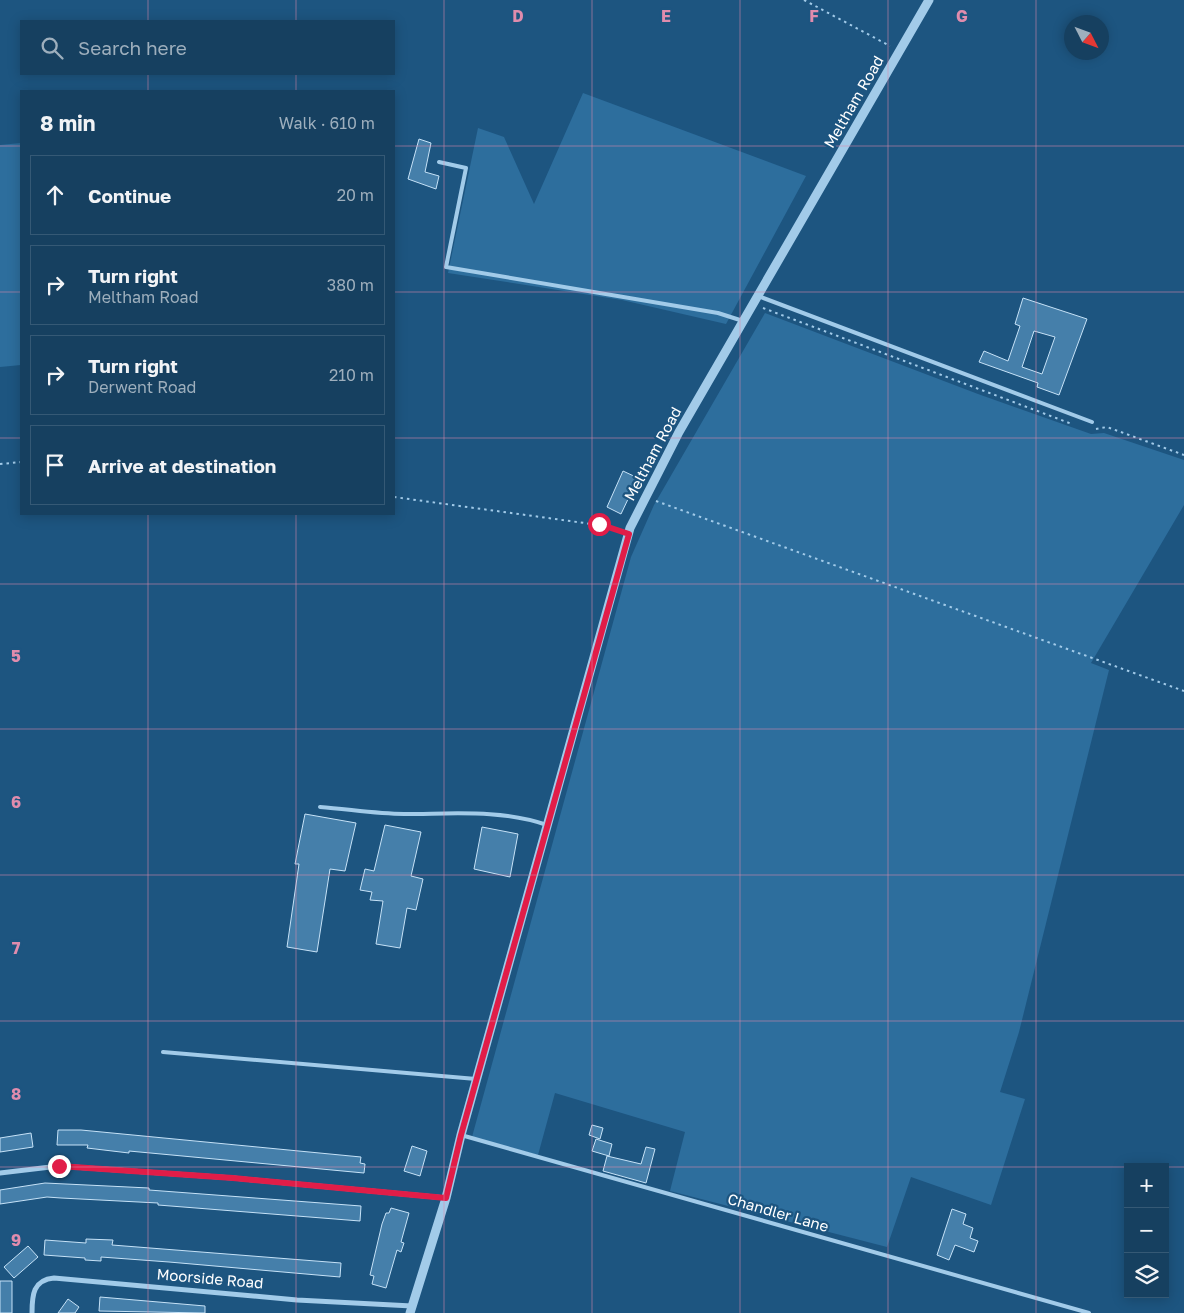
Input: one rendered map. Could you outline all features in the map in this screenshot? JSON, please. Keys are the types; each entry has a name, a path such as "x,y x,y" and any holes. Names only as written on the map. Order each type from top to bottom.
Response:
{"street":[{"name":"Meltham Road","path":"411,1309 446,1198 476,1079 629,534 645,497 743,321 929,0"},
{"path":"0,1173 59,1166 233,1178 446,1198"},
{"name":"Moorside Road","path":"32,1313 33,1290 38,1283 54,1278 411,1309"}],"lane":[{"path":"439,162 466,168 446,267 718,313 743,321"},
{"path":"758,296 1092,422"},
{"path":"320,807 402,814 488,814 526,817 547,825"},
{"path":"163,1052 476,1079"},
{"name":"Chandler Lane","path":"461,1135 1089,1313"}],"path":[{"path":"804,0 899,51"},
{"path":"0,464 20,462"},
{"path":"645,497 1184,691"},
{"path":"395,498 599,524 629,534"}],"shaded area":[{"path":"583,93 806,176 726,324 622,300 448,273 478,128 504,137 534,204"},
{"path":"20,143 20,365 0,367 0,145"},
{"path":"765,313 978,394 1091,434 1104,433 1184,460 1184,505 1091,663 1109,670 1019,1032 1000,1092 1025,1099 991,1205 911,1177 887,1247 670,1191 685,1132 555,1093 538,1155 472,1137 631,557 654,505"}],"building":[{"path":"419,139 431,143 425,172 439,176 436,189 408,179"},
{"path":"1023,298 1087,319 1059,395 1037,387 1038,383 979,362 984,351 1008,361 1020,326 1015,324","holes":["1034,331 1055,337 1042,374 1022,367"]},
{"path":"623,471 638,478 621,514 607,507"},
{"path":"305,814 356,823 345,871 330,869 317,952 287,947 299,864 295,864"},
{"path":"385,825 421,832 411,876 423,879 416,910 407,908 400,948 376,944 383,901 370,900 372,892 360,890 365,869 374,871"},
{"path":"482,827 518,834 510,877 474,869"},
{"path":"592,1125 603,1128 600,1139 589,1135"},
{"path":"58,1130 81,1130 361,1157 360,1163 365,1164 364,1173 129,1151 129,1153 87,1148 88,1145 57,1145"},
{"path":"31,1133 33,1147 0,1152 0,1138"},
{"path":"596,1139 612,1144 609,1156 592,1151"},
{"path":"412,1146 427,1151 420,1176 404,1171"},
{"path":"646,1147 655,1149 646,1183 603,1171 607,1156 641,1164"},
{"path":"45,1183 149,1188 149,1190 361,1206 360,1221 158,1205 158,1203 47,1197 0,1204 0,1190"},
{"path":"391,1208 409,1213 401,1242 404,1243 401,1252 397,1250 386,1288 372,1284 374,1276 370,1275 382,1224 386,1213 389,1213"},
{"path":"952,1209 966,1214 963,1224 973,1228 970,1238 978,1241 974,1252 955,1245 949,1260 937,1255"},
{"path":"86,1239 113,1240 112,1245 341,1263 340,1277 169,1262 101,1257 101,1261 44,1255 45,1240 86,1243"},
{"path":"28,1246 38,1257 14,1278 4,1267"},
{"path":"0,1281 12,1281 12,1313 0,1313"},
{"path":"100,1297 205,1306 205,1313 99,1311"},
{"path":"68,1299 79,1307 75,1313 58,1313"}],"route":[{"path":"59,1166 233,1178 446,1198 461,1135 629,534 599,524"}]}
